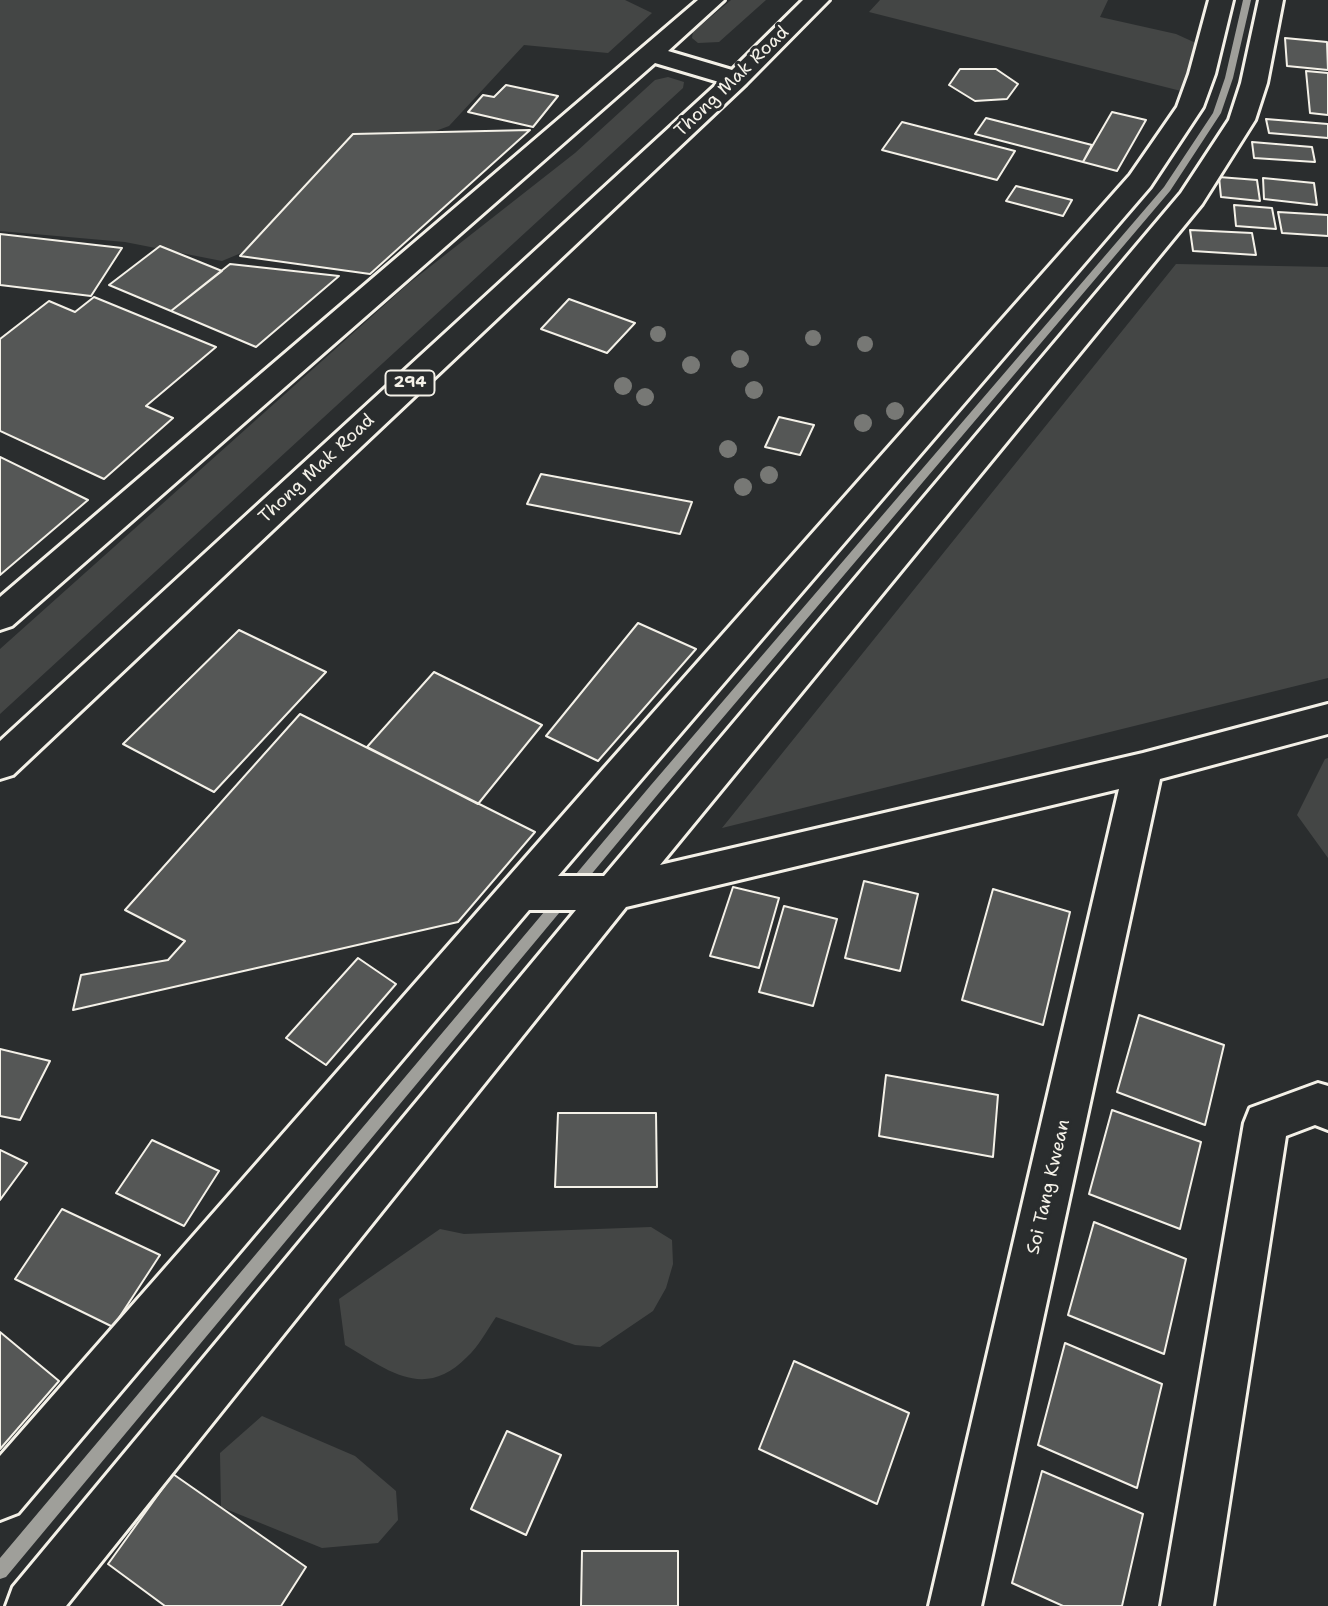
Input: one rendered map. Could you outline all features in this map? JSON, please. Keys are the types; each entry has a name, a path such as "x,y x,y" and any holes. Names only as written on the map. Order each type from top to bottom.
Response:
{"street":[{"path":"0,617 712,0"},
{"name":"Thong Mak Road","path":"0,765 737,79 817,0"},
{"path":"0,1495 519,893 1140,181 1190,107 1202,74 1221,0"},
{"path":"32,1606 615,893 1192,198 1242,120 1254,83 1271,0"},
{"path":"651,54 737,79"},
{"path":"519,893 615,893 1143,768 1328,719"},
{"name":"Soi Tang Kwean","path":"955,1606 1143,768"},
{"path":"1187,1606 1266,1123 1318,1103 1328,1109"}],"shaded area":[{"path":"0,0 625,0 652,13 608,53 524,45 449,126 376,153 277,238 222,261 125,242 0,231"},
{"path":"731,0 766,0 719,42 698,43 692,38 693,32"},
{"path":"880,0 1108,0 1100,17 1176,34 1198,44 1185,92 869,12"},
{"path":"668,77 684,82 683,88 0,714 0,649 408,284 575,153 655,80"},
{"path":"1176,264 1328,267 1328,678 722,828"},
{"path":"1328,758 1328,858 1297,815 1325,759"},
{"path":"651,1227 672,1240 673,1264 666,1288 653,1311 600,1347 575,1345 496,1317 467,1357 451,1370 436,1377 421,1379 391,1371 345,1345 339,1299 440,1229 464,1234"},
{"path":"262,1416 355,1456 396,1491 398,1520 378,1543 322,1548 221,1507 220,1453"}],"building":[{"path":"1285,38 1327,42 1328,70 1287,66"},
{"path":"960,69 996,69 1018,84 1007,99 975,101 949,85"},
{"path":"1306,71 1328,73 1328,115 1310,113"},
{"path":"506,85 558,96 533,127 468,112 483,95 494,97"},
{"path":"1112,112 1146,120 1117,171 1083,162"},
{"path":"986,118 1092,145 1083,162 975,134"},
{"path":"1266,119 1328,124 1328,138 1269,133"},
{"path":"902,122 1015,151 997,180 882,150"},
{"path":"530,130 370,274 240,256 353,134"},
{"path":"1252,142 1312,147 1315,162 1254,158"},
{"path":"1219,177 1257,180 1260,201 1221,197"},
{"path":"1263,178 1314,183 1317,205 1264,199"},
{"path":"1016,186 1072,200 1063,216 1006,201"},
{"path":"1234,205 1272,208 1276,229 1236,226"},
{"path":"1278,212 1328,215 1328,236 1282,233"},
{"path":"1190,230 1252,233 1256,255 1193,251"},
{"path":"0,234 122,248 91,296 0,285"},
{"path":"160,246 222,271 171,311 109,285"},
{"path":"230,264 339,276 256,347 171,311"},
{"path":"94,297 216,347 146,406 173,418 104,479 0,431 0,339 49,301 75,312"},
{"path":"569,299 635,323 607,353 541,329"},
{"path":"779,417 814,425 800,455 765,447"},
{"path":"0,457 88,500 0,575"},
{"path":"541,474 692,502 680,534 527,504"},
{"path":"638,623 696,649 598,761 546,736"},
{"path":"239,630 326,672 214,792 123,744"},
{"path":"434,672 542,725 478,804 367,747"},
{"path":"300,714 535,832 458,922 73,1010 81,975 168,960 185,941 125,910"},
{"path":"864,881 918,894 900,971 845,958"},
{"path":"733,887 779,898 759,968 710,956"},
{"path":"993,889 1070,912 1043,1025 962,1000"},
{"path":"784,906 837,919 813,1006 759,992"},
{"path":"358,958 396,984 326,1065 286,1038"},
{"path":"1139,1015 1224,1045 1205,1125 1117,1092"},
{"path":"0,1049 50,1061 20,1120 0,1116"},
{"path":"886,1075 998,1095 993,1157 879,1136"},
{"path":"1112,1110 1201,1142 1180,1229 1089,1194"},
{"path":"558,1113 656,1113 657,1187 555,1187"},
{"path":"152,1140 219,1171 184,1226 116,1193"},
{"path":"0,1150 27,1163 0,1200"},
{"path":"62,1209 160,1255 113,1327 15,1279"},
{"path":"1094,1222 1186,1259 1164,1354 1068,1315"},
{"path":"0,1332 59,1381 0,1449"},
{"path":"1065,1343 1162,1384 1137,1488 1038,1445"},
{"path":"794,1361 909,1413 877,1504 759,1449"},
{"path":"507,1431 561,1455 526,1535 471,1509"},
{"path":"1042,1471 1143,1514 1122,1606 1063,1606 1012,1583"},
{"path":"173,1474 306,1567 281,1606 165,1606 108,1564"},
{"path":"582,1551 678,1551 678,1606 581,1606"}],"waterway":[{"path":"0,1571 655,789 1167,189 1217,113 1229,78 1247,0"}]}
